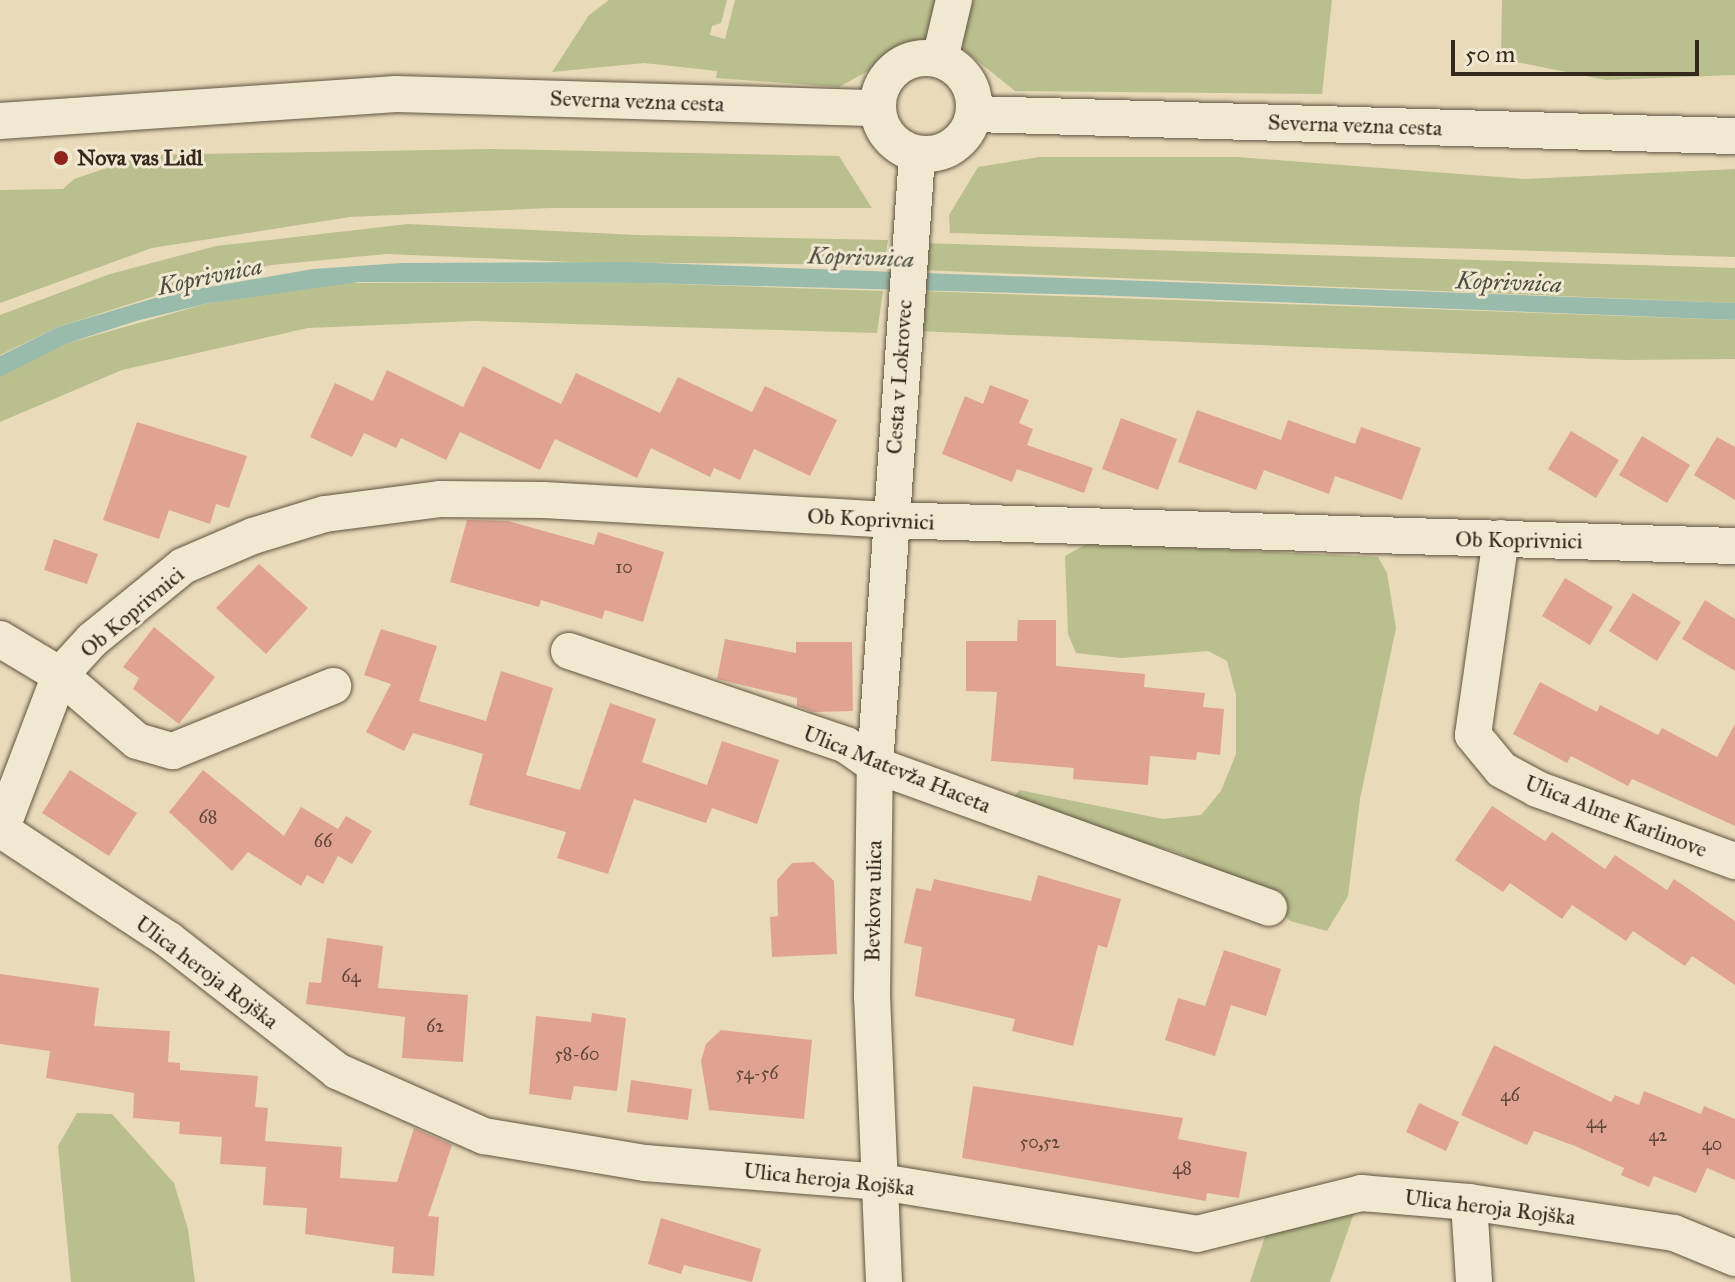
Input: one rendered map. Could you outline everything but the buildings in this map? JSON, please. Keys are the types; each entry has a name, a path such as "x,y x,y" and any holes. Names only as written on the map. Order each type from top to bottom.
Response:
{"street":[{"path":"940,59 954,0"},
{"path":"914,59 940,59 969,84 974,114 970,128 948,150 917,155 889,138 877,108 883,84 899,66 914,59"},
{"name":"Severna vezna cesta","path":"0,121 396,94 877,108"},
{"name":"Severna vezna cesta","path":"974,114 1735,136"},
{"name":"Cesta v Lokrovec","path":"888,520 908,233 917,155"},
{"name":"Ob Koprivnici","path":"1,829 60,675 92,640 183,566 253,536 325,514 441,499 529,500 888,520 1735,546"},
{"name":"Bevkova ulica","path":"884,1282 872,996 875,765 888,520"},
{"name":"Ulica Alme Karlinove","path":"1501,538 1473,735 1502,770 1537,789 1735,861"},
{"name":"Ob Koprivnici","path":"0,639 60,675 137,741 173,751 333,686"},
{"name":"Ulica Matevža Haceta","path":"569,651 846,745 875,765 1269,908"},
{"name":"Ulica heroja Rojška","path":"1,829 169,940 337,1071 411,1108 484,1136 645,1163 881,1182 1197,1234 1361,1193 1469,1202 1674,1233 1735,1258"},
{"path":"1469,1202 1474,1282"}],"green space":[{"path":"609,0 727,0 721,23 712,26 710,35 725,39 735,0 938,0 930,37 839,87 716,78 717,71 644,63 552,72 589,15"},
{"path":"964,0 1332,0 1322,94 1015,91 953,41"},
{"path":"1502,0 1735,0 1735,75 1606,80 1501,59"},
{"path":"491,149 839,156 872,208 550,208 350,217 152,248 0,303 0,190 63,189 74,179 146,155"},
{"path":"1039,157 1237,157 1525,179 1735,169 1735,257 950,233 949,215 978,167"},
{"path":"408,224 637,235 888,240 884,265 572,262 386,254 272,265 217,276 58,327 0,355 0,315 110,274 216,246"},
{"path":"921,243 1735,268 1735,303 921,270"},
{"path":"333,283 647,283 883,291 877,333 474,321 308,328 122,370 0,422 0,375 68,343 209,303"},
{"path":"920,291 1735,320 1735,359 1623,360 917,331"},
{"path":"1088,543 1378,557 1387,573 1396,628 1360,799 1348,896 1327,931 1290,921 1263,892 1176,852 1070,822 1013,799 1019,790 1163,819 1201,815 1221,791 1236,754 1236,695 1227,661 1208,651 1121,658 1076,653 1068,634 1065,556"},
{"path":"77,1113 112,1114 174,1183 188,1229 195,1282 71,1282 58,1146"},
{"path":"1355,1210 1330,1282 1250,1282 1265,1236"}],"shaded area":[{"path":"629,262 1735,303 1735,320 1094,295 647,283 359,282 209,303 136,321 68,343 0,377 0,356 58,327 168,294 313,269 401,263"}],"place":[{"name":"Nova vas Lidl","path":"61,158"}],"water label":[{"name":"Koprivnica","path":"861,258"},
{"name":"Koprivnica","path":"210,277"},
{"name":"Koprivnica","path":"1509,283"}]}
